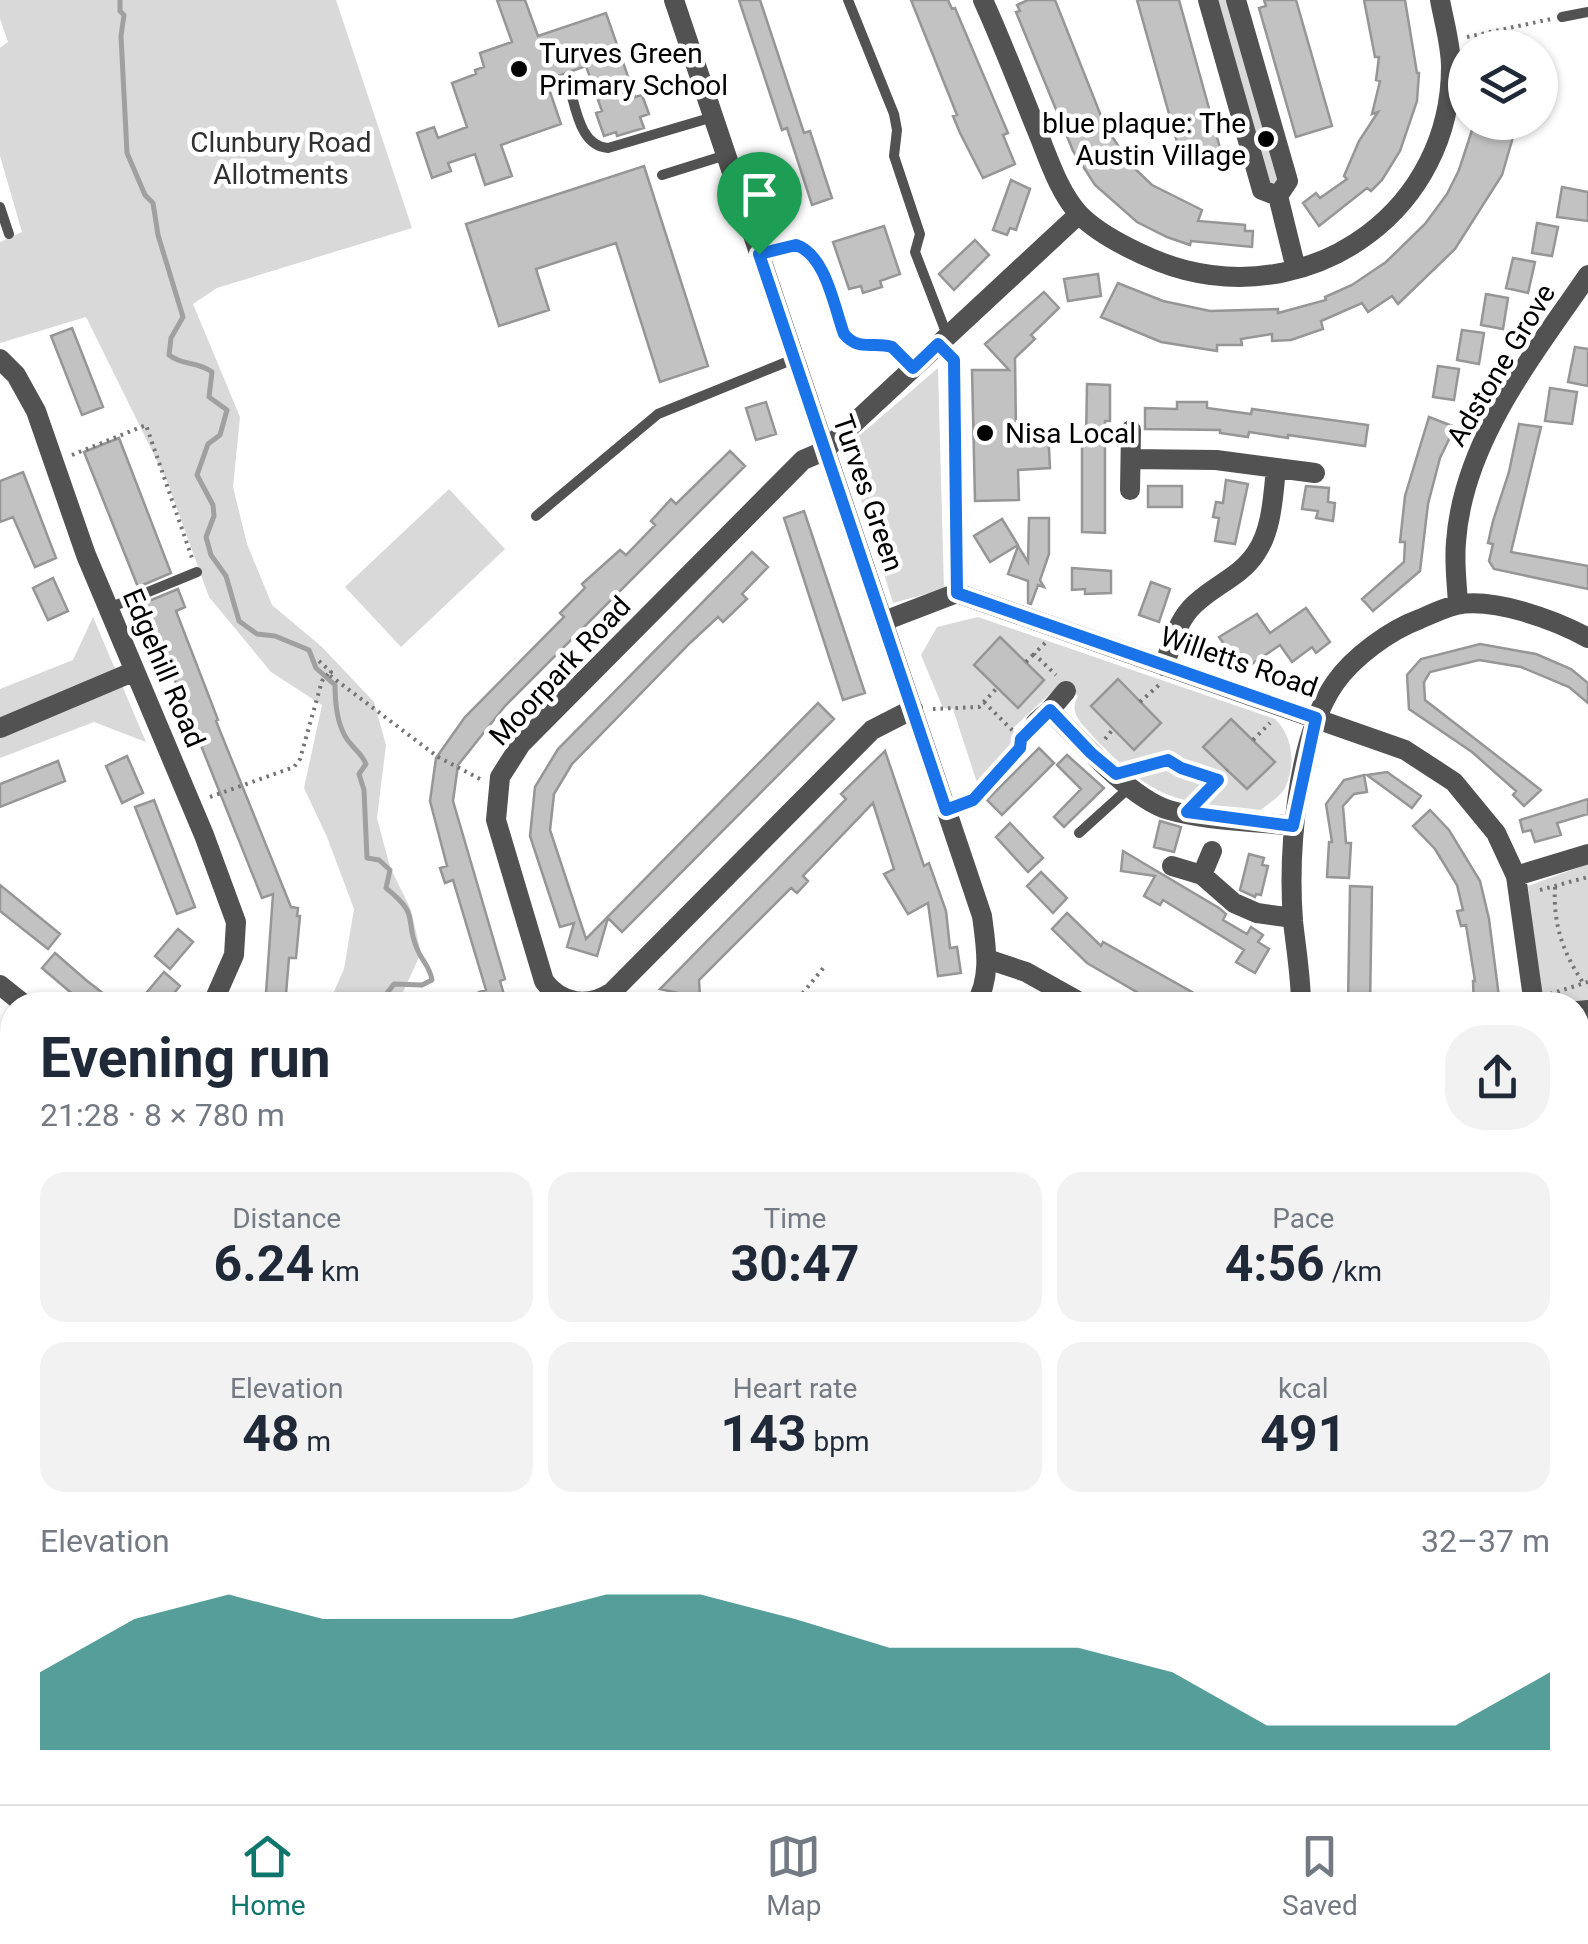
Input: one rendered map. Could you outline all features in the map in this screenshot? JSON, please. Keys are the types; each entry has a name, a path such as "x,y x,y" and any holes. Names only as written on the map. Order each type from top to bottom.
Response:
{"street":[{"name":"Turves Green","path":"674,0 982,916 988,959 982,992"},
{"path":"983,0 1058,180 1079,214 1152,260 1204,275 1270,277 1338,254 1374,232 1412,192 1426,166 1445,112 1448,88"},
{"path":"1208,0 1262,190 1278,196"},
{"path":"1236,0 1288,181 1278,196 1296,270"},
{"path":"1440,0 1448,40"},
{"name":"Moorpark Road","path":"555,992 544,981 496,820 500,778 521,744 803,460 824,452 1079,214"},
{"name":"Adstone Grove","path":"1458,604 1456,542 1468,476 1485,436 1588,274"},
{"name":"Edgehill Road","path":"0,359 16,375 36,411 109,608 236,922 234,955 218,992"},
{"path":"1130,490 1131,430"},
{"path":"1131,459 1216,460 1314,473"},
{"path":"1164,666 1176,629 1188,610 1242,569 1256,553 1265,533 1276,469"},
{"path":"884,621 957,593"},
{"name":"Willetts Road","path":"957,593 1404,750 1454,782 1496,833 1518,885 1533,992"},
{"path":"1301,992 1293,918 1293,826 1316,718 1336,680 1371,648 1408,623 1458,604 1547,618 1588,638"},
{"path":"0,728 135,671"},
{"path":"1066,692 1043,716 1166,810 1293,826"},
{"name":"Moorpark Road","path":"612,992 872,730 913,709"},
{"path":"1202,876 1212,851"},
{"path":"1518,885 1588,854"},
{"path":"1172,866 1202,876 1234,902 1257,913 1293,918"},
{"path":"988,959 1026,972 1062,992"}],"lane":[{"path":"848,0 894,114 894,156 920,234 915,252 943,339 954,360 957,593"},
{"path":"1562,17 1588,12"},
{"path":"568,86 586,135 598,147 608,148 713,116"},
{"path":"662,174 726,154"},
{"path":"0,207 9,234"},
{"path":"759,254 796,245 804,247 816,260 850,342 866,347 892,347 913,368"},
{"path":"536,516 658,414 794,359"},
{"path":"109,608 197,572"},
{"path":"1078,834 1124,780"}],"path":[{"path":"1498,30 1562,17"},
{"path":"54,462 146,425 197,572"},
{"path":"1026,662 1047,640 1052,625"},
{"path":"1034,654 1063,682 1066,692"},
{"path":"191,804 294,766 300,759 322,682 330,672 319,661"},
{"path":"1140,702 1163,681 1164,666"},
{"path":"328,674 438,757 498,788"},
{"path":"913,709 979,708 997,688"},
{"path":"984,702 1021,739"},
{"path":"1252,740 1275,719 1280,706"},
{"path":"946,810 973,800 1043,716"},
{"path":"1124,780 1168,760 1218,780"},
{"path":"1187,812 1228,770"},
{"path":"1518,885 1555,887 1588,877"},
{"path":"1555,887 1555,921 1560,941 1586,983 1561,992"},
{"path":"803,992 824,966"}],"green space":[{"name":"Clunbury Road Allotments","path":"0,0 336,0 412,228 217,288 193,304 240,417 233,487 247,544 272,605 322,647 374,702 386,745 377,818 390,867 411,910 421,953 403,992 334,992 344,969 354,909 304,788 322,705 271,672 209,597 167,481 86,317 0,343 0,242 22,232 0,156 0,48 8,42 0,19"},
{"path":"1211,0 1233,0 1280,181 1275,189 1268,185"},
{"path":"938,368 944,589 893,603 845,448"},
{"path":"449,489 505,549 401,647 345,587"},
{"path":"93,617 146,742 94,722 0,758 0,689 73,660"},
{"path":"978,617 1275,719 1286,734 1291,751 1291,770 1285,788 1261,810 1195,802 1161,792 1123,766 1081,723 1075,710 1078,696 1063,682 1012,729 1021,739 1020,748 980,792 953,709 943,708 921,655 937,627"},
{"path":"1588,864 1588,992 1541,992 1528,886"}],"building":[{"path":"497,0 525,0 538,36 606,13 635,97 642,95 649,114 640,117 644,128 604,136 596,113 602,111 586,66 546,80 561,124 501,145 512,176 485,185 475,154 448,163 451,171 432,178 417,133 434,127 438,138 467,127 452,83 484,67 480,53 512,42"},
{"path":"739,0 760,0 804,133 810,131 832,198 812,205 787,128 782,130"},
{"path":"911,0 948,0 955,8 1008,133 1003,135 1015,164 983,178 953,116 957,115"},
{"path":"1028,0 1055,0 1105,126 1131,165 1152,185 1202,210 1198,221 1245,225 1245,231 1253,231 1252,247 1191,241 1190,245 1167,237 1137,222 1095,185 1073,151 1016,12 1020,11 1017,5"},
{"path":"1137,0 1179,0 1220,148 1216,150 1218,159 1188,167 1186,159 1182,160"},
{"path":"1264,0 1296,0 1332,126 1296,137 1259,8 1266,6"},
{"path":"1364,0 1405,0 1419,73 1417,101 1400,151 1382,180 1319,226 1303,203 1316,193 1320,198 1347,179 1344,176 1359,141 1378,112 1372,114 1380,81 1376,80 1379,57 1375,57"},
{"path":"1469,140 1512,140 1502,175 1455,249 1398,304 1392,296 1368,312 1362,303 1321,321 1323,329 1291,340 1272,341 1272,334 1241,339 1242,345 1217,345 1217,351 1161,342 1101,317 1118,283 1163,301 1210,311 1278,309 1278,313 1326,300 1325,297 1352,285 1386,262 1425,224 1459,170"},
{"path":"644,166 708,366 660,382 616,243 536,269 549,310 499,326 466,224"},
{"path":"1011,180 1030,189 1016,230 1010,228 1007,235 993,230"},
{"path":"1562,187 1588,192 1588,221 1557,217"},
{"path":"1537,223 1558,227 1552,256 1532,253"},
{"path":"884,226 900,274 880,281 882,287 863,293 861,286 849,289 833,242"},
{"path":"975,240 989,255 954,290 939,274"},
{"path":"1513,258 1535,262 1528,293 1506,288"},
{"path":"1098,274 1101,296 1068,301 1064,279"},
{"path":"1044,292 1059,308 1031,335 1035,339 1015,358 1016,429 1048,428 1050,468 1018,470 1019,500 975,501 972,370 1009,370 985,344"},
{"path":"1486,294 1508,298 1503,329 1481,325"},
{"path":"72,328 103,407 82,415 51,336"},
{"path":"1462,330 1484,333 1479,364 1457,360"},
{"path":"1575,347 1588,349 1588,386 1568,382"},
{"path":"1438,366 1459,369 1454,400 1433,397"},
{"path":"1087,384 1110,385 1110,421 1105,421 1105,533 1082,532 1082,440 1086,440"},
{"path":"1550,388 1577,392 1572,424 1545,421"},
{"path":"766,402 776,434 756,440 746,408"},
{"path":"1177,402 1207,402 1207,408 1251,414 1252,409 1368,425 1365,446 1288,435 1249,432 1248,437 1220,430 1145,429 1145,408 1177,409"},
{"path":"1429,417 1455,427 1440,458 1428,504 1420,571 1373,611 1362,599 1404,562 1405,542 1400,542 1405,496"},
{"path":"1519,424 1541,427 1511,552 1588,566 1588,589 1494,569 1489,561 1493,544 1488,543"},
{"path":"119,438 171,573 138,587 84,452"},
{"path":"730,451 745,466 505,706 458,765 453,801 505,979 500,981 503,992 479,992 486,990 453,880 445,883 440,868 447,866 430,801 436,758 465,717 564,617 560,613 585,588 582,584 620,550 626,555 655,525 651,521 671,499 676,504"},
{"path":"23,472 56,558 35,567 13,517 0,522 0,481"},
{"path":"1226,480 1248,484 1235,544 1215,541 1219,518 1213,517 1216,502 1223,503"},
{"path":"1148,486 1182,486 1182,507 1148,507"},
{"path":"1306,486 1329,488 1328,502 1335,503 1333,521 1316,518 1318,511 1302,509"},
{"path":"804,511 865,693 843,700 784,518"},
{"path":"1029,518 1049,518 1049,554 1040,580 1044,587 1038,585 1031,604 1028,581 1008,574 1018,546 1028,562"},
{"path":"1002,519 1018,545 990,562 974,536"},
{"path":"752,552 768,567 742,594 747,599 723,622 718,617 690,643 572,764 554,794 550,830 586,939 818,703 834,719 622,932 608,918 597,956 567,947 574,923 560,927 530,836 535,787 558,749"},
{"path":"1072,568 1111,571 1111,593 1072,590"},
{"path":"53,578 68,611 48,620 33,588"},
{"path":"1151,582 1170,589 1159,622 1139,615"},
{"path":"178,589 185,607 176,611 216,721 291,907 298,908 296,958 289,958 286,992 266,992 273,894 262,898 144,603"},
{"path":"1306,608 1330,642 1316,653 1312,647 1292,662 1280,645 1243,670 1219,637 1257,614 1270,633"},
{"path":"1000,637 1044,680 1018,708 974,665"},
{"path":"1480,644 1536,654 1571,669 1588,683 1588,703 1569,687 1521,667 1479,660 1430,672 1424,682 1425,700 1541,790 1524,806 1513,795 1516,791 1472,752 1409,709 1407,675 1421,659"},
{"path":"1118,679 1161,723 1134,750 1091,706"},
{"path":"1231,719 1275,762 1247,789 1203,747"},
{"path":"1039,748 1054,763 1002,815 987,800"},
{"path":"885,751 924,866 929,863 946,911 950,948 957,947 961,973 938,976 928,903 908,914 884,874 894,869 873,803 803,876 808,881 797,893 791,888 699,980 700,992 660,989 846,799 841,794"},
{"path":"1067,755 1104,788 1064,827 1054,817 1081,789 1057,765"},
{"path":"127,756 143,793 122,803 106,766"},
{"path":"58,761 65,781 0,807 0,784"},
{"path":"1387,772 1421,796 1412,808 1367,775"},
{"path":"1364,775 1367,792 1354,794 1343,806 1346,843 1351,843 1349,878 1327,877 1332,842 1326,804 1344,780"},
{"path":"1588,799 1588,814 1557,823 1561,835 1535,842 1531,830 1523,832 1520,820"},
{"path":"154,800 195,907 177,914 135,807"},
{"path":"1430,810 1449,830 1480,881 1498,992 1473,992 1466,925 1461,926 1457,911 1463,910 1457,885 1435,849 1413,826"},
{"path":"1160,821 1181,827 1174,852 1154,847"},
{"path":"1010,823 1043,858 1028,872 996,837"},
{"path":"1123,851 1219,908 1226,914 1223,920 1247,934 1251,927 1263,935 1258,942 1269,949 1255,973 1236,962 1244,950 1163,900 1160,905 1144,896 1155,876 1121,871"},
{"path":"1249,854 1264,858 1262,865 1268,866 1261,895 1255,897 1240,890"},
{"path":"1041,872 1067,898 1053,913 1027,886"},
{"path":"0,885 60,934 48,949 0,911"},
{"path":"1350,886 1372,887 1370,992 1348,992"},
{"path":"1067,913 1101,946 1103,942 1192,992 1137,992 1087,963 1052,929"},
{"path":"178,929 193,942 170,969 155,956"},
{"path":"55,953 101,992 70,992 42,968"},
{"path":"164,972 180,986 175,992 147,992"}],"waterway":[{"path":"120,0 124,15 121,36 127,153 145,195 153,203 158,235 183,317 171,338 169,355 212,372 209,397 227,410 220,435 208,444 197,475 213,505 214,516 206,537 211,555 226,576 239,621 257,634 275,636 309,650 316,668 335,685 342,730 366,764 359,774 364,790 367,858 379,860 390,870 386,888 408,912 414,940 432,980 422,985 394,984 388,992"}],"place":[{"name":"Turves Green Primary School","path":"519,69"},
{"name":"blue plaque: The Austin Village","path":"1266,139"},
{"name":"Nisa Local","path":"985,433"}],"route":[{"path":"796,245 804,247 816,260 844,334 856,346 892,347 913,368 938,344 954,360 957,593 1316,718 1293,826 1187,812 1218,780 1168,760 1116,774 1050,710 1021,739 1020,748 973,800 946,810 759,254 796,245"}]}
